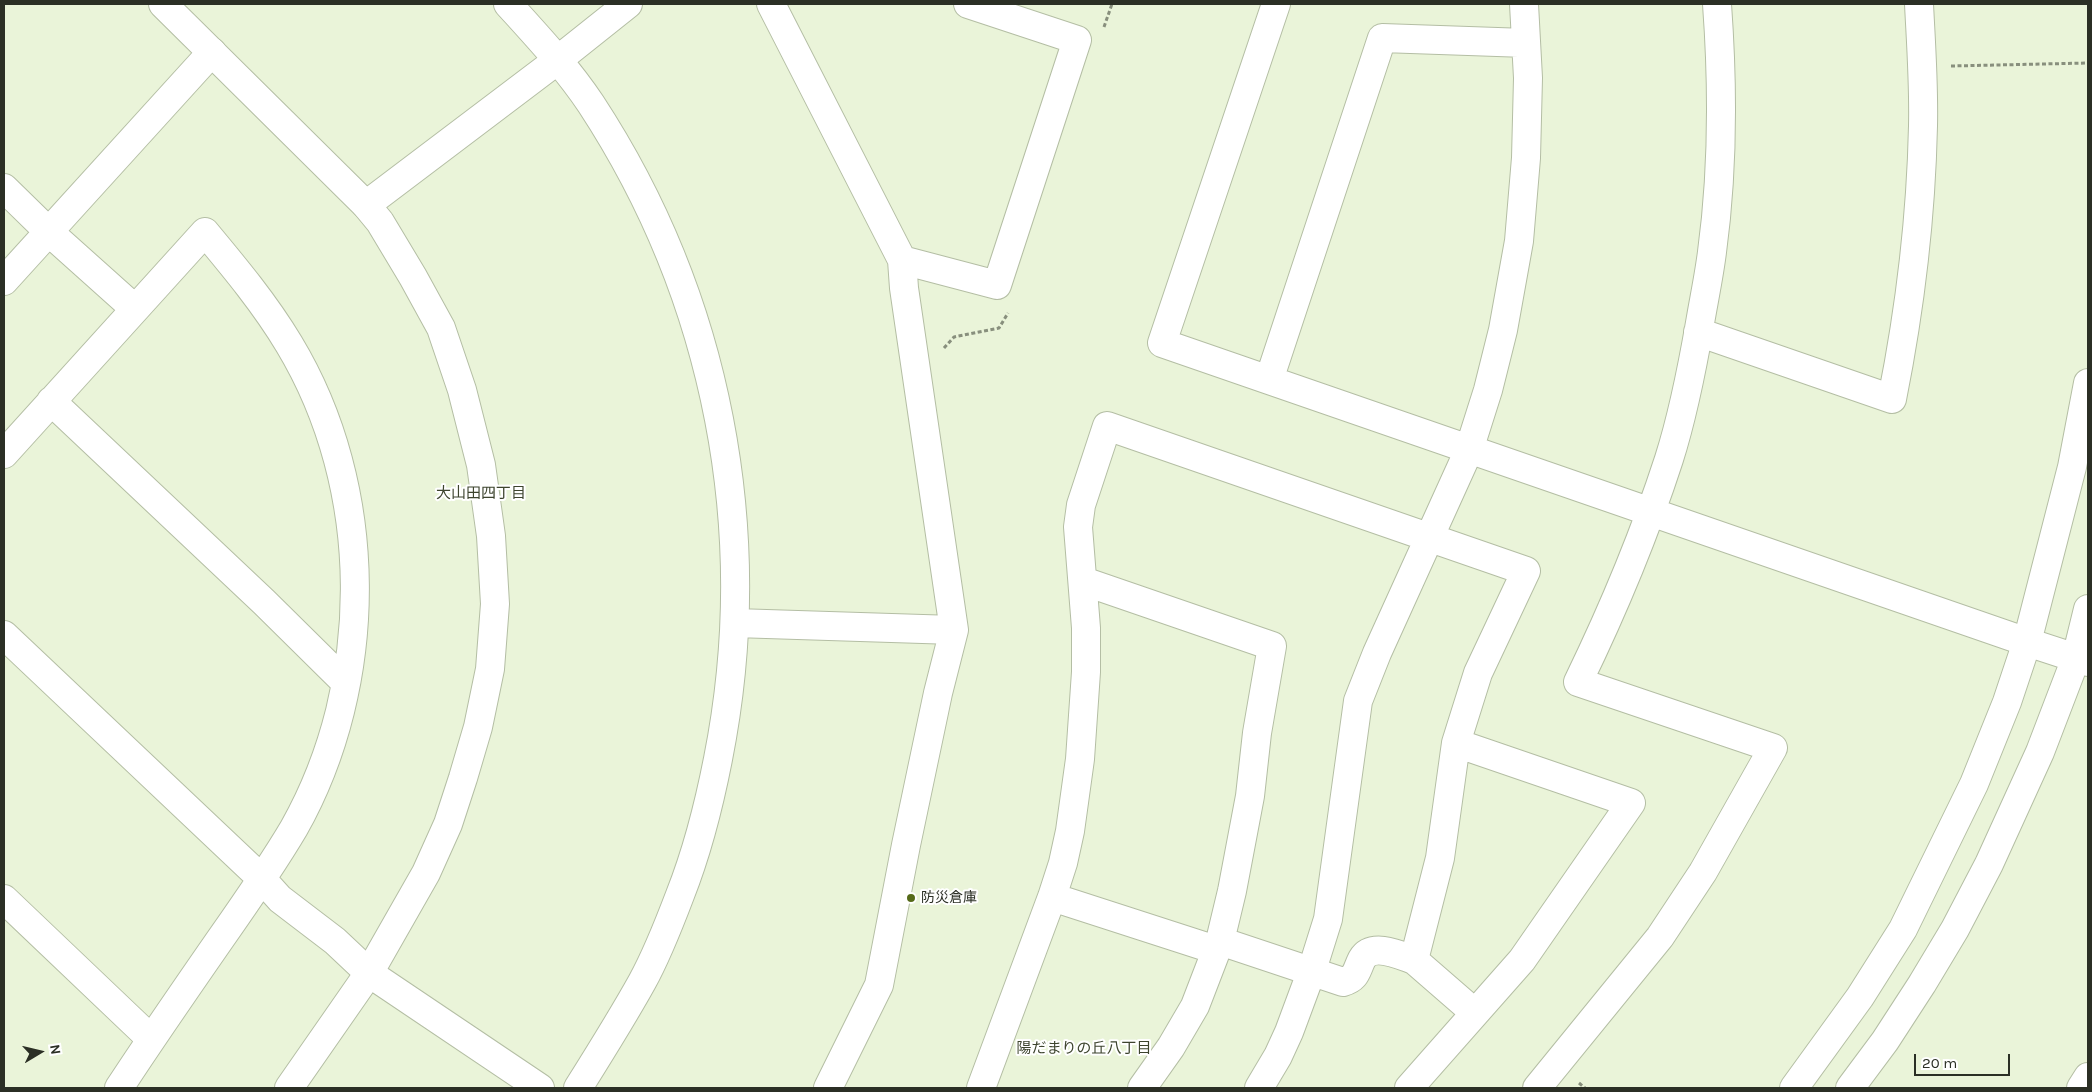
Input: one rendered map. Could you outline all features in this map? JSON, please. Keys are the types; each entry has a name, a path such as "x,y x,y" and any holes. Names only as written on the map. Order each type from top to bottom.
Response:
{"street":[{"path":"162,4 366,205 380,222 441,328 462,390 481,465 491,536 495,604 490,669 478,727 448,824 426,873 369,974 289,1088"},
{"path":"508,4 558,60 590,104 645,197 690,308 712,389 728,468 735,538 735,623 725,720 713,784 699,836 681,892 644,980 578,1088"},
{"path":"366,205 558,60 628,4"},
{"path":"771,4 902,260 904,288 954,630 938,694 906,845 879,985 828,1088"},
{"path":"902,260 997,285 1077,40 968,4"},
{"path":"1276,4 1162,343 2082,660"},
{"path":"1259,1088 1278,1056 1289,1032 1312,970 1328,919 1358,701 1377,653 1469,450 1488,390 1503,330 1519,241 1526,158 1524,4"},
{"path":"1537,1088 1660,937 1703,872 1773,748 1578,682 1607,622 1651,511 1669,457 1687,390 1712,252 1718,179 1720,76 1717,4"},
{"path":"1698,332 1892,399 1908,313 1914,260 1923,125 1919,4"},
{"path":"1269,380 1382,38 1526,43"},
{"path":"4,281 212,52"},
{"path":"4,188 49,232 135,309"},
{"path":"4,454 205,232 244,280 290,345 324,416 336,451 346,491 352,538 354,582 353,636 339,719 312,791 294,828 262,879 119,1088"},
{"path":"1794,1088 1860,997 1902,929 1974,784 2007,702 2027,642 2072,467 2088,383"},
{"path":"51,401 264,602 345,682"},
{"path":"984,1086 1052,897 1063,863 1070,831 1080,758 1086,672 1083,581 1078,527 1081,505 1107,426 1526,572 1478,673 1456,744 1440,858 1414,960"},
{"path":"1083,581 1272,646 1257,733 1250,796 1232,891 1218,946 1195,1006 1171,1047 1142,1088"},
{"path":"1850,1088 1922,984 1985,872 2082,660 2088,609"},
{"path":"735,623 954,630"},
{"path":"8,646 262,879 280,899 335,941 369,974 540,1088"},
{"path":"1409,1088 1522,960 1631,804 1456,744"},
{"path":"1052,897 1218,946 1312,970 1343,982 1352,979 1358,972 1362,959 1368,953 1376,950 1399,954 1414,960 1476,1012"},
{"path":"4,899 151,1039"},
{"path":"2082,1088 2088,1077"}],"path":[{"path":"1922,66 2088,63"}],"place":[{"name":"防災倉庫","path":"911,898"}],"district":[{"name":"大山田四丁目","path":"481,494"},
{"name":"陽だまりの丘八丁目","path":"1084,1049"}]}
